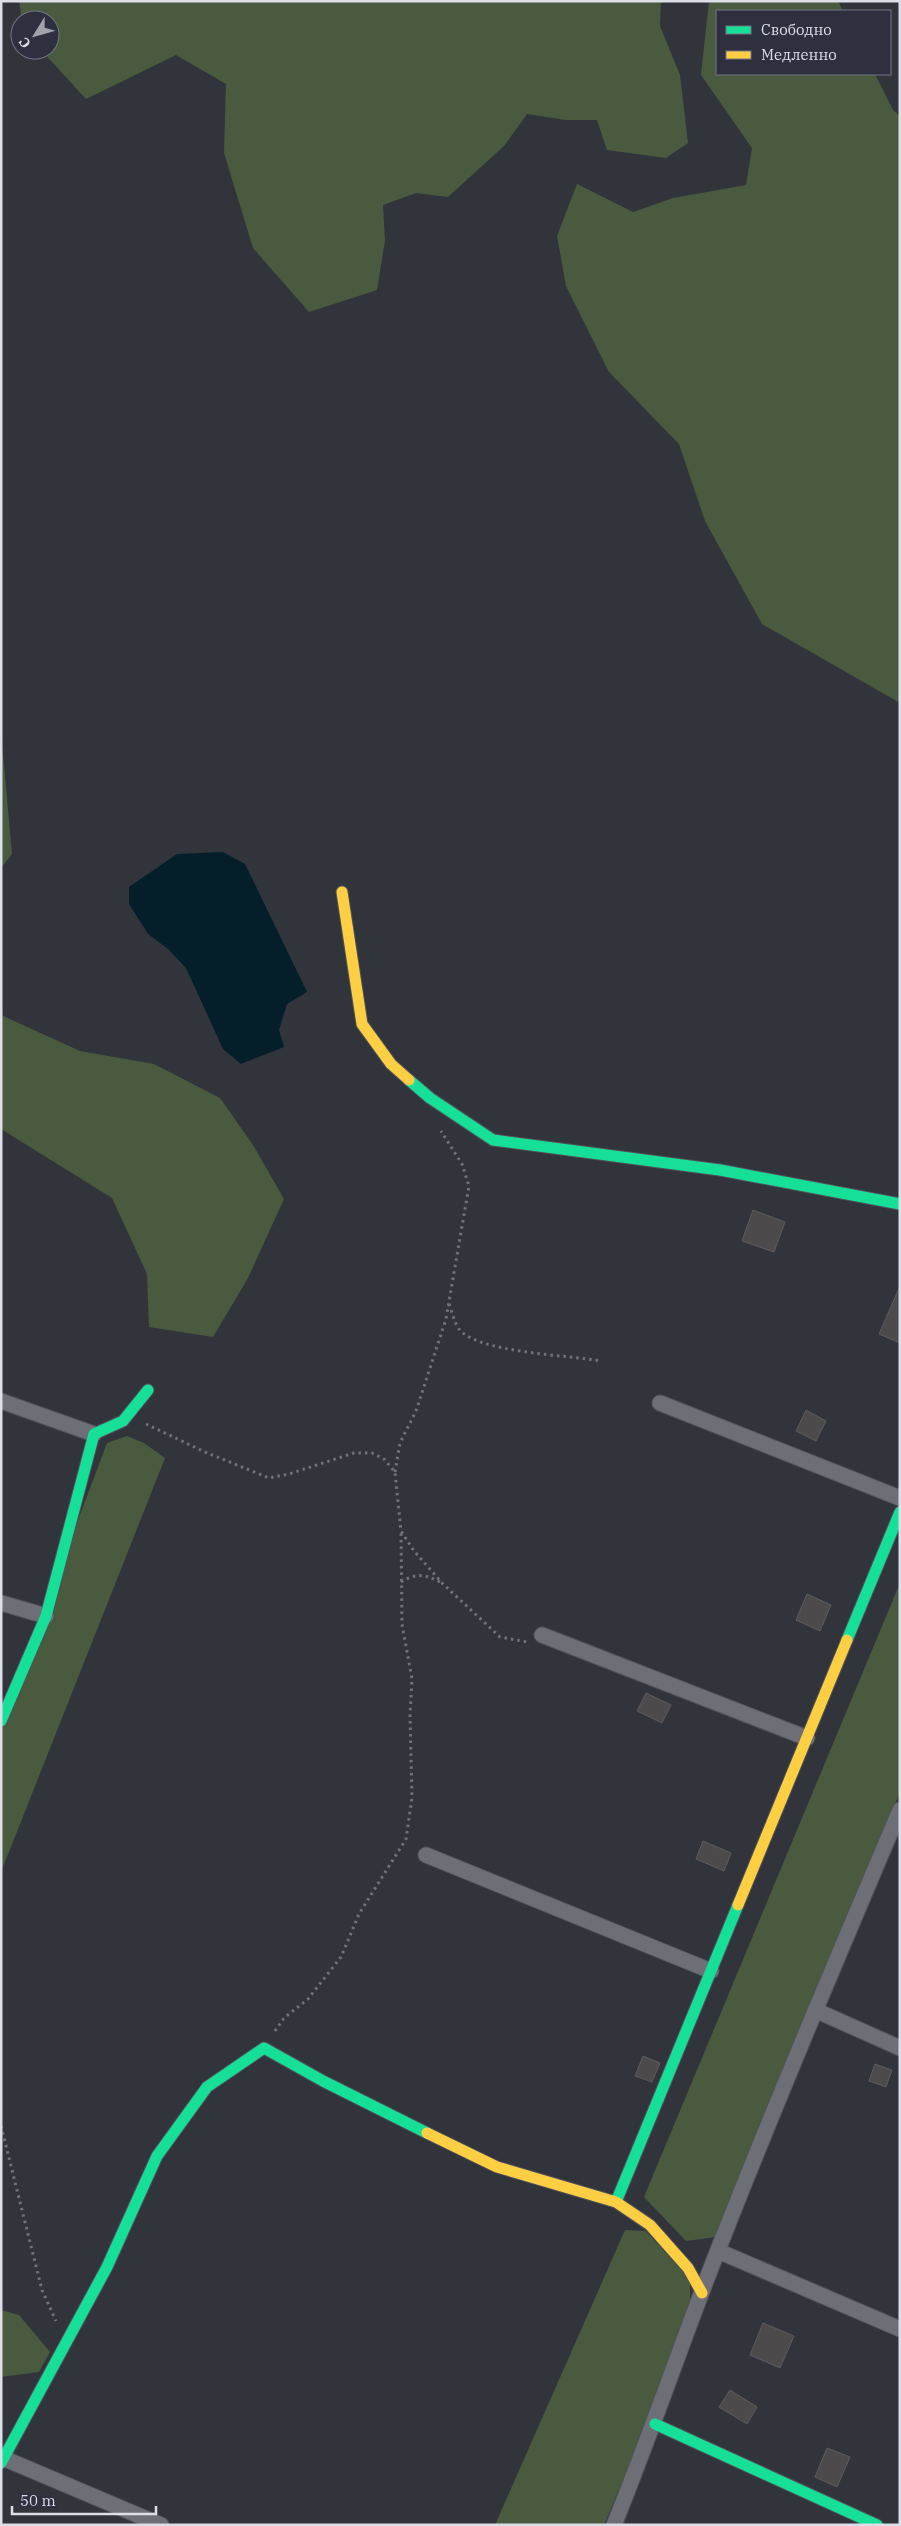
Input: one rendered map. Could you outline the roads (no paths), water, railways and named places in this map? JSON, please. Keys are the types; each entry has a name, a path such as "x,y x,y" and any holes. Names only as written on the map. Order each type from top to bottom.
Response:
{"street":[{"path":"342,892 362,1024 391,1064 430,1098 493,1140 720,1170 872,1197 900,1204"},
{"path":"1,1402 94,1434 123,1421 148,1390"},
{"path":"660,1402 900,1498"},
{"path":"1,1721 46,1616 94,1434"},
{"path":"616,2202 900,1512"},
{"path":"1,1603 46,1616"},
{"path":"542,1635 807,1738"},
{"path":"614,2525 655,2424 718,2251 815,2010 900,1810"},
{"path":"426,1855 710,1971"},
{"path":"815,2010 900,2048"},
{"path":"161,2525 2,2459 107,2267 157,2156 207,2087 264,2048 323,2081 497,2167 616,2202 650,2225 688,2268 702,2293"},
{"path":"718,2251 900,2330"},
{"path":"655,2424 877,2525"}],"water":[{"path":"223,852 245,864 307,992 287,1004 279,1030 284,1047 241,1064 223,1049 186,968 168,949 148,934 129,904 129,887 177,854"}]}
